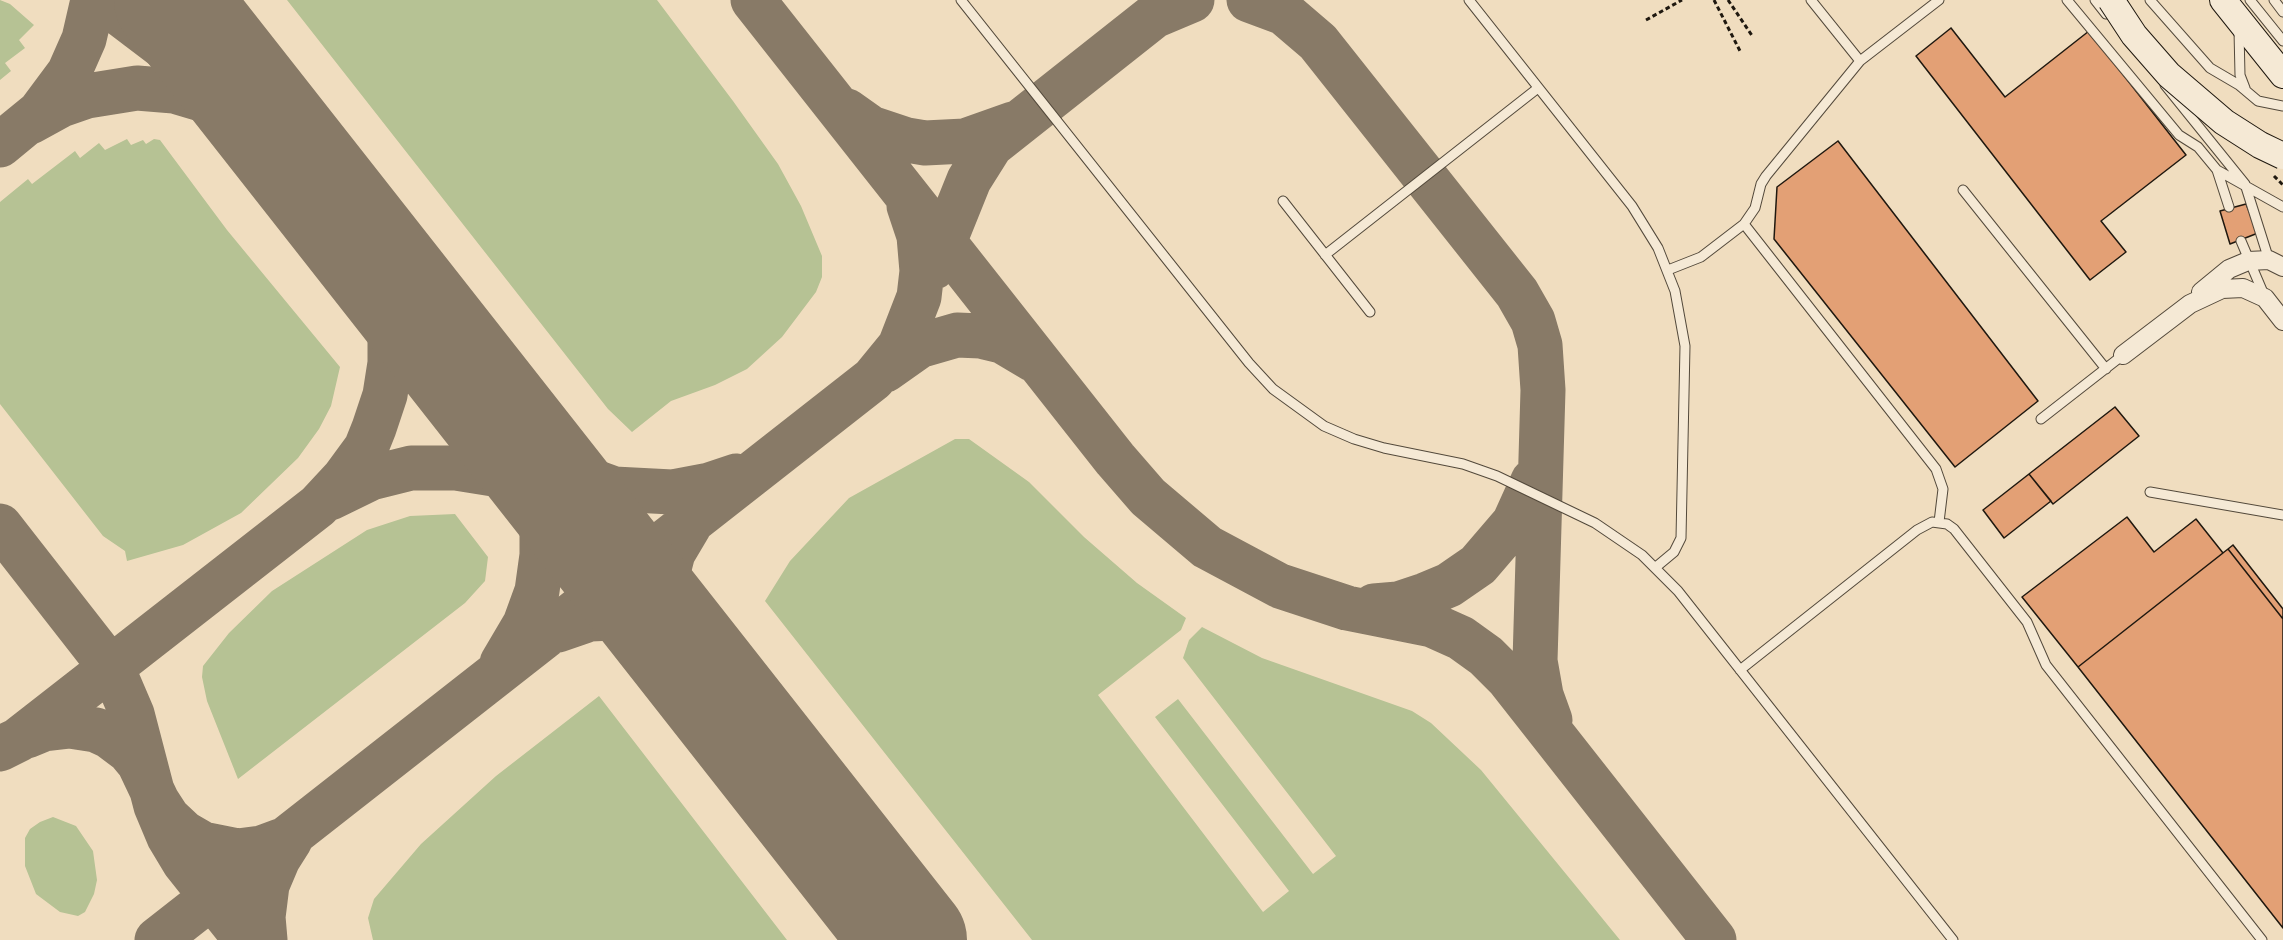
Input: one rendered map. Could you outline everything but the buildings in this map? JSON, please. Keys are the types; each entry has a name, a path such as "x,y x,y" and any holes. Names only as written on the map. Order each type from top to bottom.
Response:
{"street":[{"path":"2111,0 2134,35 2169,75 2224,122 2260,145 2283,156"},
{"path":"2235,3 2283,75"},
{"path":"2190,304 2210,283 2229,269 2248,261 2276,264"},
{"path":"2123,355 2190,304 2211,292 2232,287 2253,291 2265,298 2283,321"}],"lane":[{"path":"961,0 1249,363 1273,389 1324,426 1354,439 1463,465 1536,493 1605,529 1656,567 1678,591 1953,940"},
{"path":"1468,0 1632,206 1658,248 1668,270 1679,308 1685,346 1681,538 1674,552 1656,567"},
{"path":"1811,0 1860,61"},
{"path":"1668,270 1701,256 1743,224 1755,208 1761,184 1766,176 1860,61 1938,0"},
{"path":"2067,0 2179,135 2198,147 2217,170 2229,207"},
{"path":"2095,0 2244,184 2276,264"},
{"path":"2150,0 2210,68 2246,90 2258,101 2283,106"},
{"path":"2274,0 2283,12"},
{"path":"2235,3 2240,35 2240,75 2246,90"},
{"path":"2235,3 2283,41"},
{"path":"1325,255 1538,88"},
{"path":"2217,170 2283,207"},
{"path":"1963,190 2106,369"},
{"path":"1282,201 1370,312"},
{"path":"1743,224 1936,469 1943,489 1940,522"},
{"path":"2241,241 2265,298"},
{"path":"2041,419 2123,355"},
{"path":"2150,492 2283,515"},
{"path":"1740,670 1917,530 1932,522 1940,522 1954,529 2027,622 2046,665 2262,940"}],"path":[{"path":"1646,20 1682,0"},
{"path":"1714,0 1740,51"},
{"path":"1728,0 1753,37"}],"green space":[{"path":"0,0 10,4 34,25 19,40 25,48 5,63 11,71 0,80"},
{"path":"287,0 657,0 778,164 801,206 822,256 822,277 816,292 782,337 747,369 715,385 671,401 632,432 608,409"},
{"path":"127,139 131,145 143,140 146,144 154,139 160,140 227,230 340,367 331,406 319,429 298,458 241,513 183,545 127,561 125,551 103,536 0,404 0,202 28,179 32,184 75,151 80,158 99,143 105,150"},
{"path":"955,439 969,439 1029,482 1084,537 1137,583 1186,618 1181,630 1098,695 1263,912 1289,891 1155,717 1178,699 1313,874 1336,856 1183,658 1189,640 1202,627 1262,658 1412,711 1431,723 1481,770 1620,940 1032,940 765,601 790,561 849,498"},
{"path":"455,514 488,557 485,581 465,603 238,779 207,701 202,677 203,666 229,633 272,591 367,530 410,516"},
{"path":"599,696 787,940 373,940 368,918 374,899 421,844 496,776"},
{"path":"53,817 76,826 93,851 97,880 94,894 85,912 78,916 60,912 36,894 25,866 25,838 30,829"}],"taxiway":[{"path":"0,145 40,112 69,73 84,39 93,0"},
{"path":"102,0 185,63 230,103 340,220 395,290"},
{"path":"753,0 1115,459 1148,497 1207,547 1280,586 1347,608 1432,625 1461,638 1486,656 1508,678 1714,940"},
{"path":"934,267 969,180 991,145 1154,16 1192,0"},
{"path":"1249,0 1284,13 1318,42 1517,293 1533,321 1540,345 1543,390 1535,661 1541,695 1550,720"},
{"path":"30,122 61,105 87,96 137,88 174,91 228,107"},
{"path":"847,111 871,128 907,140 925,143 965,141 1013,124"},
{"path":"157,940 873,379 900,346 919,297 922,271 919,236 909,206"},
{"path":"0,749 18,740 318,506 344,478 366,448 385,395 390,363 390,320 373,267"},
{"path":"885,370 919,346 957,335 981,336 1002,341 1034,360"},
{"path":"483,400 520,448 528,463 537,494 542,525 542,555 537,591 525,624 502,663"},
{"path":"525,445 559,469 614,489 672,492 709,485 736,476"},
{"path":"330,498 371,478 411,468 456,468 506,476 541,492 572,515 629,582"},
{"path":"1374,606 1398,604 1425,595 1449,585 1478,565 1514,523 1533,481"},
{"path":"0,526 114,672 132,714 156,806 169,837 184,862 246,940"},
{"path":"689,526 673,553 665,584 670,624 690,655"},
{"path":"558,630 590,619 613,618 635,621 648,626 671,641 703,680"},
{"path":"27,736 44,729 70,726 96,730 109,736 129,751 139,763 157,801 168,818 184,833 203,844 238,851 261,848 280,841"},
{"path":"265,940 263,917 267,885 278,859 290,840"}],"runway":[{"path":"171,0 910,940"}]}
